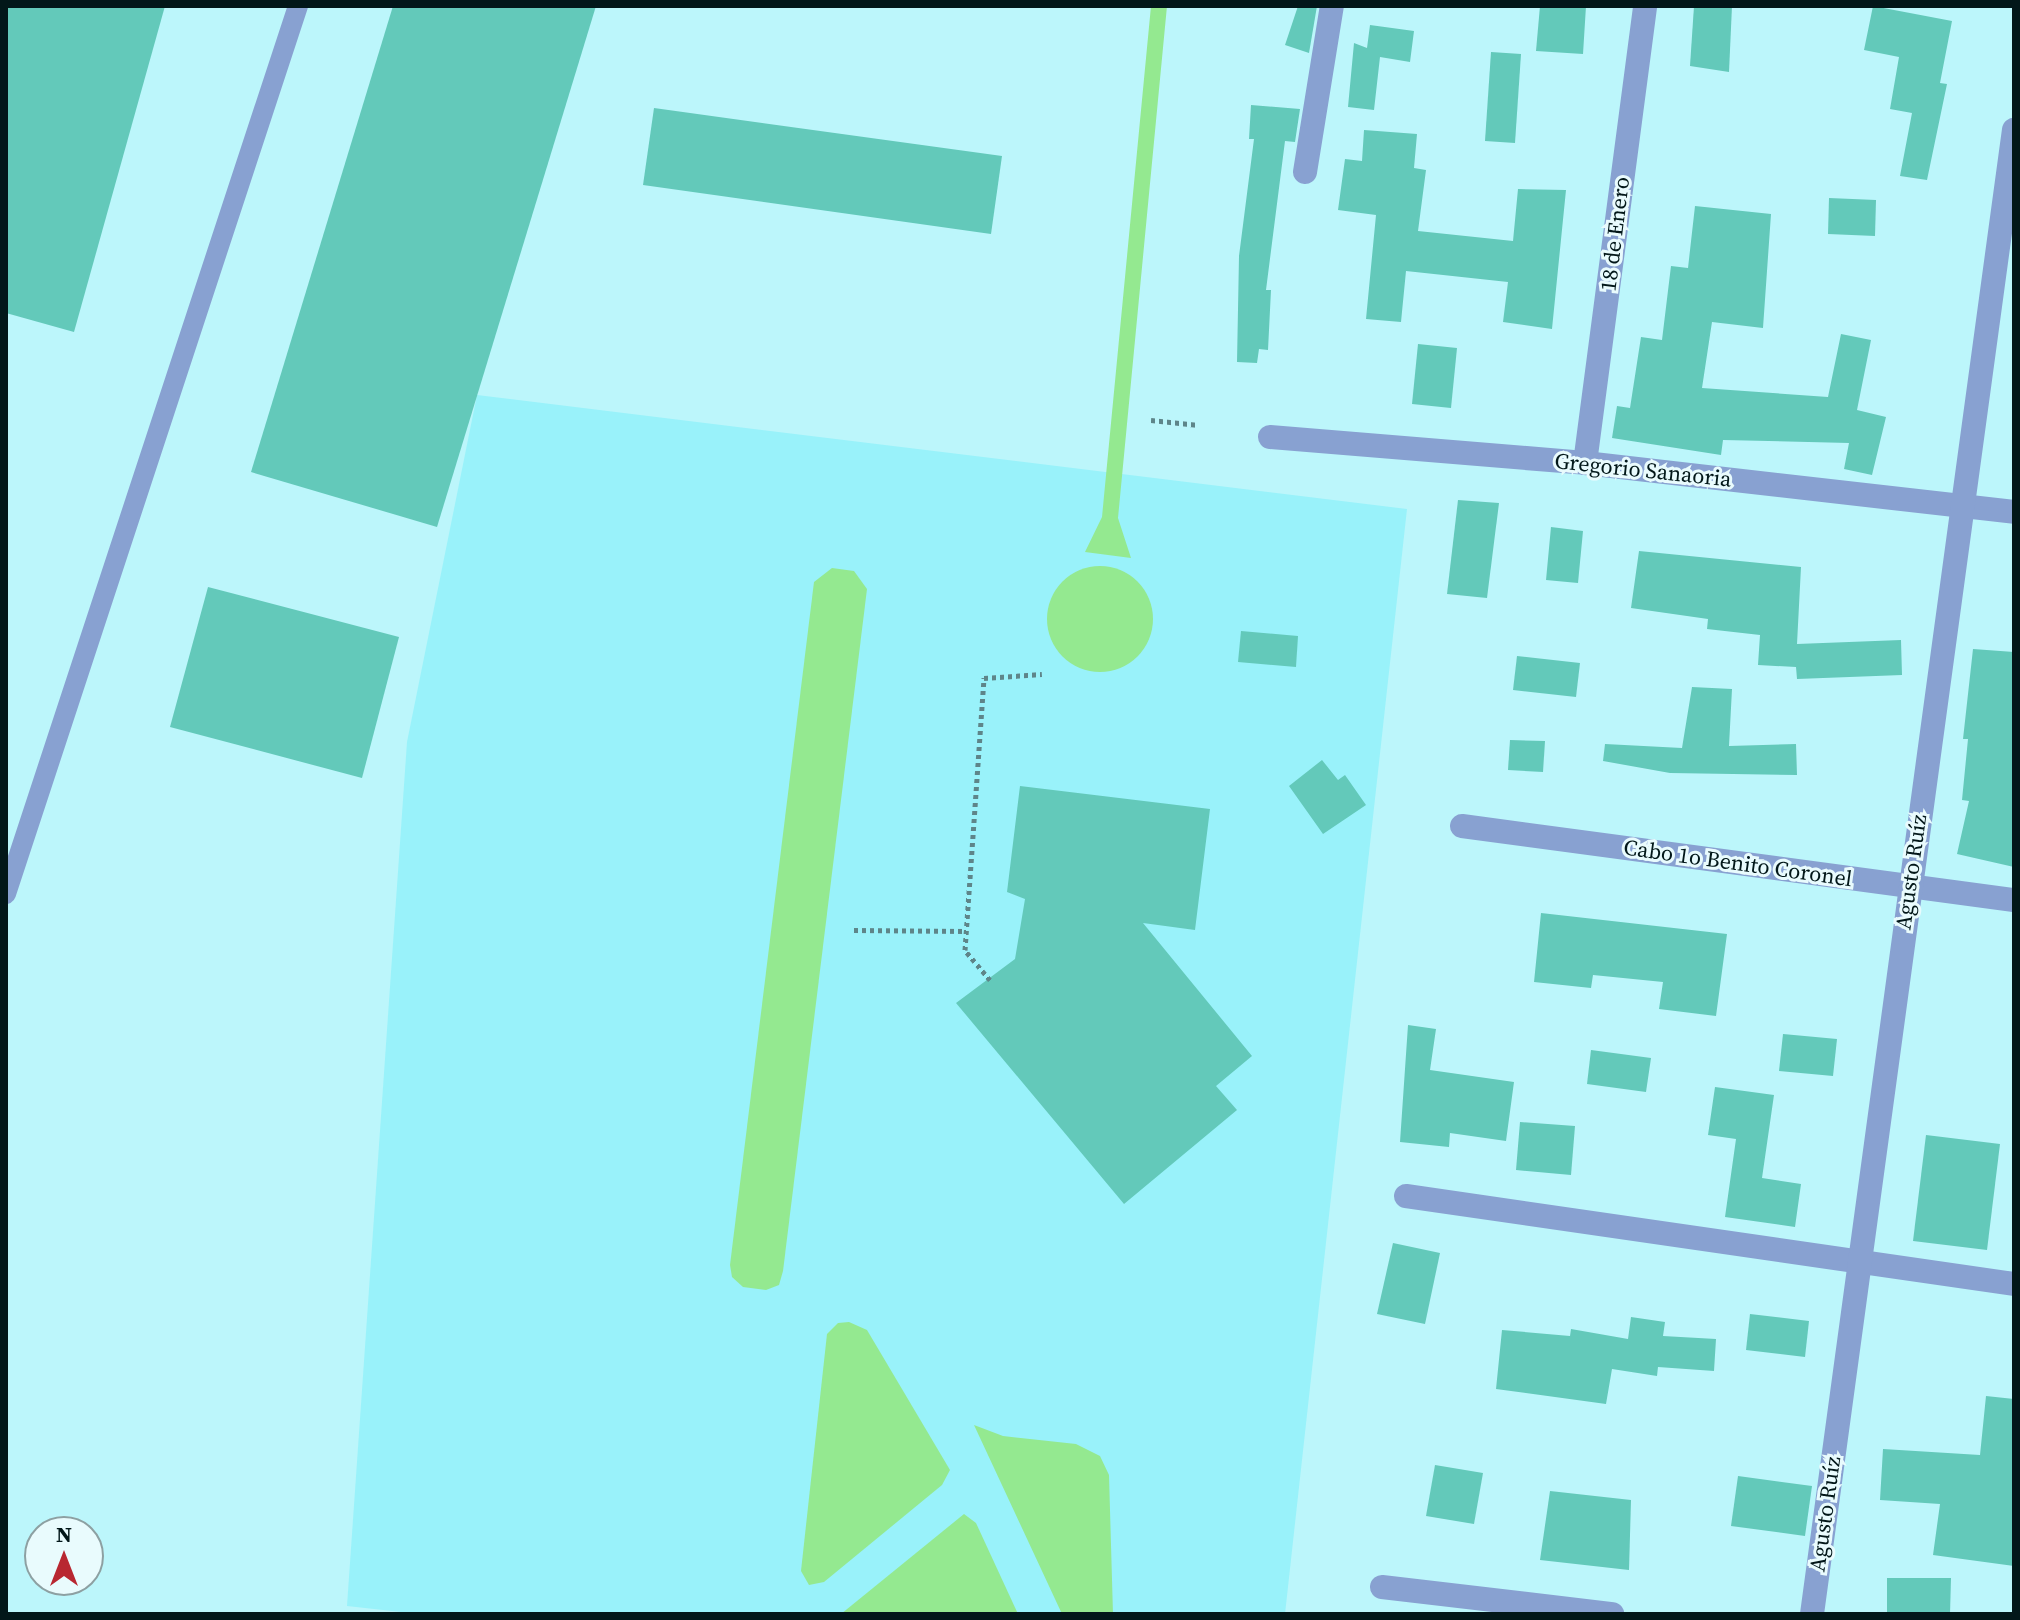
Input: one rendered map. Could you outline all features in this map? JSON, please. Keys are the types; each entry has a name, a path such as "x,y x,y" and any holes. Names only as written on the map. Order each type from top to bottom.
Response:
{"street":[{"path":"1305,172 1332,6"},
{"name":"18 de Enero","path":"1585,463 1645,6"},
{"name":"Agusto Ruíz","path":"1812,1614 1908,886 2014,130"},
{"name":"Gregorio Sanaoria","path":"1270,437 1585,463 2014,512"},
{"name":"Cabo 1o Benito Coronel","path":"1462,826 2014,900"},
{"path":"1406,1196 2014,1284"},
{"path":"1382,1587 1612,1614"}],"lane":[{"path":"6,894 298,6"}],"path":[{"path":"1151,420 1199,425"},
{"path":"990,980 965,950 984,678 1042,674"},
{"path":"854,930 966,931"}],"shaded area":[{"path":"477,395 1407,509 1285,1614 419,1614 347,1606 407,742"}],"green space":[{"path":"1151,6 1167,6 1118,518 1131,558 1085,552 1102,517"},
{"path":"1100,566 1120,570 1137,582 1149,599 1153,619 1149,639 1137,656 1120,668 1100,672 1080,668 1063,656 1051,639 1047,619 1051,599 1063,582 1080,570"},
{"path":"832,568 854,571 867,589 783,1271 779,1285 766,1290 743,1287 732,1277 730,1265 814,582"},
{"path":"849,1322 867,1330 950,1470 942,1485 824,1582 809,1585 801,1571 827,1334 838,1323"},
{"path":"974,1425 1003,1436 1076,1444 1100,1456 1109,1475 1113,1614 1062,1614"},
{"path":"964,1514 976,1523 1018,1614 841,1614"}],"building":[{"path":"6,6 165,6 74,332 6,313"},
{"path":"393,6 596,6 437,527 251,472"},
{"path":"1298,6 1317,6 1309,53 1285,45"},
{"path":"1540,6 1586,6 1583,54 1536,51"},
{"path":"1694,6 1732,6 1729,72 1690,66"},
{"path":"1873,6 1952,21 1940,83 1947,84 1927,180 1900,176 1912,113 1890,109 1899,57 1864,50"},
{"path":"1370,25 1414,31 1410,62 1380,57 1374,110 1348,107 1354,43 1367,48"},
{"path":"1491,52 1521,54 1515,143 1485,141"},
{"path":"1251,105 1300,109 1295,142 1285,141 1266,290 1271,290 1268,350 1259,349 1257,363 1237,362 1239,256 1254,139 1249,139"},
{"path":"654,108 1002,156 991,234 643,185"},
{"path":"1364,130 1417,134 1414,168 1426,170 1418,231 1513,241 1518,189 1566,190 1552,329 1503,322 1508,282 1406,271 1401,322 1366,319 1376,215 1338,210 1345,159 1362,161"},
{"path":"1829,198 1876,200 1875,236 1828,234"},
{"path":"1695,206 1771,214 1763,328 1712,322 1702,388 1828,397 1841,334 1871,340 1857,410 1886,417 1872,475 1844,469 1849,443 1723,440 1721,455 1612,438 1617,406 1630,408 1641,337 1662,340 1671,266 1688,268"},
{"path":"1418,344 1457,348 1451,408 1412,404"},
{"path":"1458,500 1499,503 1487,598 1447,594"},
{"path":"1551,527 1583,531 1578,583 1546,580"},
{"path":"1639,551 1801,567 1797,644 1901,640 1902,675 1797,679 1796,667 1758,665 1760,635 1707,629 1708,619 1631,608"},
{"path":"208,587 399,637 362,778 170,727"},
{"path":"1241,631 1298,636 1296,667 1238,662"},
{"path":"1973,649 2014,652 2014,867 1957,854 1969,801 1962,800 1968,739 1963,739"},
{"path":"1517,656 1580,663 1576,697 1513,690"},
{"path":"1692,687 1732,689 1729,746 1796,744 1797,775 1670,773 1603,761 1605,744 1682,748"},
{"path":"1510,740 1545,741 1543,772 1508,770"},
{"path":"1322,760 1338,780 1345,775 1366,805 1323,834 1289,786"},
{"path":"1020,786 1210,809 1195,930 1143,923 1252,1056 1216,1086 1237,1110 1124,1204 956,1003 1015,959 1025,899 1007,892"},
{"path":"1541,913 1727,934 1716,1016 1659,1009 1663,982 1593,975 1591,988 1534,982"},
{"path":"1408,1025 1436,1029 1430,1070 1514,1082 1506,1141 1450,1133 1449,1147 1400,1142"},
{"path":"1783,1034 1837,1039 1833,1076 1779,1071"},
{"path":"1591,1050 1651,1058 1646,1092 1587,1084"},
{"path":"1715,1087 1774,1095 1762,1178 1801,1184 1795,1227 1725,1217 1736,1139 1708,1135"},
{"path":"1520,1122 1575,1126 1571,1175 1516,1170"},
{"path":"1926,1135 2000,1144 1987,1250 1913,1241"},
{"path":"1393,1243 1440,1253 1425,1324 1377,1314"},
{"path":"1750,1314 1809,1321 1805,1357 1746,1350"},
{"path":"1631,1317 1665,1322 1663,1336 1716,1339 1714,1371 1658,1367 1657,1376 1612,1369 1606,1404 1496,1389 1502,1330 1570,1336 1571,1329 1628,1339"},
{"path":"1986,1396 2014,1399 2014,1566 1933,1555 1940,1504 1880,1500 1883,1449 1980,1455"},
{"path":"1435,1465 1483,1473 1474,1524 1426,1516"},
{"path":"1738,1476 1812,1486 1805,1536 1731,1526"},
{"path":"1550,1491 1631,1500 1629,1570 1540,1560"},
{"path":"1887,1578 1951,1578 1950,1614 1887,1614"}]}
